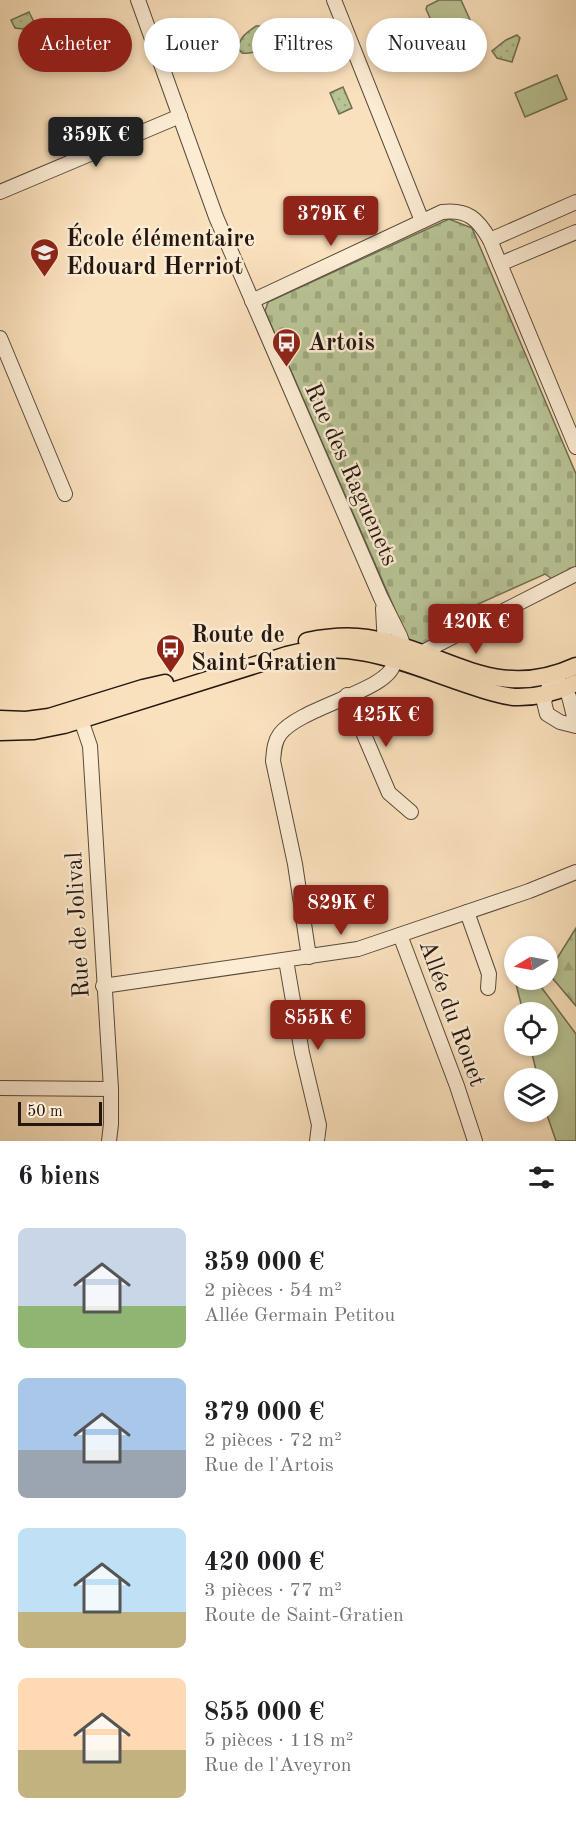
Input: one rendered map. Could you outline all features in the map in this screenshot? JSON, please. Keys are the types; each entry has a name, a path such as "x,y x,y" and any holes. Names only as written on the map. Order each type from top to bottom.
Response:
{"main road":[{"path":"0,732 46,730 79,714 286,645 321,638 366,638 385,642 399,655 483,690 514,697 527,688 576,666"},
{"path":"0,719 38,719 79,714 304,651 350,650 399,655 421,653 527,688 545,702 571,686"}],"street":[{"name":"Rue des Raguenets","path":"138,0 216,217 382,601 397,628 399,655"},
{"path":"334,0 423,221"},
{"path":"0,192 180,116"},
{"path":"490,240 576,202"},
{"path":"252,301 442,212 455,211 468,214 477,221 490,240 576,447"},
{"path":"500,264 576,232"},
{"path":"0,338 65,494"},
{"path":"421,653 576,574"},
{"name":"Rue des Raguenets","path":"366,638 380,621 382,601"},
{"name":"Rue des Raguenets","path":"382,601 385,642"},
{"path":"309,957 295,864 273,760 274,746 279,734 299,718 386,678 399,655"},
{"path":"552,677 571,686 576,724 554,719 545,702 552,677"},
{"path":"347,695 389,793 411,812"},
{"name":"Rue de Jolival","path":"79,714 90,746 111,1089 109,1141"},
{"path":"103,986 358,949 576,872"},
{"path":"467,912 489,974 488,988"},
{"name":"Allée du Rouet","path":"400,935 457,1086 475,1141"},
{"path":"286,960 302,1053 319,1125 317,1141"},
{"path":"0,1088 111,1089"}],"green space":[{"path":"439,0 461,0 469,18 430,18 427,6"},
{"path":"29,12 32,18 18,18 18,28 15,28 11,20"},
{"path":"252,29 252,53 242,53 240,41"},
{"path":"517,35 520,38 512,62 497,58 492,51"},
{"path":"557,75 567,99 525,117 515,93"},
{"path":"343,87 352,108 339,114 330,93"},
{"path":"449,219 472,228 576,474 576,571 555,581 545,574 476,605 476,618 419,647 410,644 265,311 268,302"},
{"path":"576,928 576,1006 558,985 558,957"},
{"path":"518,990 543,990 552,1002 520,1002"},
{"path":"558,1010 576,1034 576,1141 556,1141 549,1122 558,1122 558,1068 536,1068 532,1056 558,1056"}],"place":[{"name":"École élémentaire Edouard Herriot","path":"45,278"},
{"name":"Artois","path":"287,368"},
{"name":"Route de Saint-Gratien","path":"170,674"}]}
